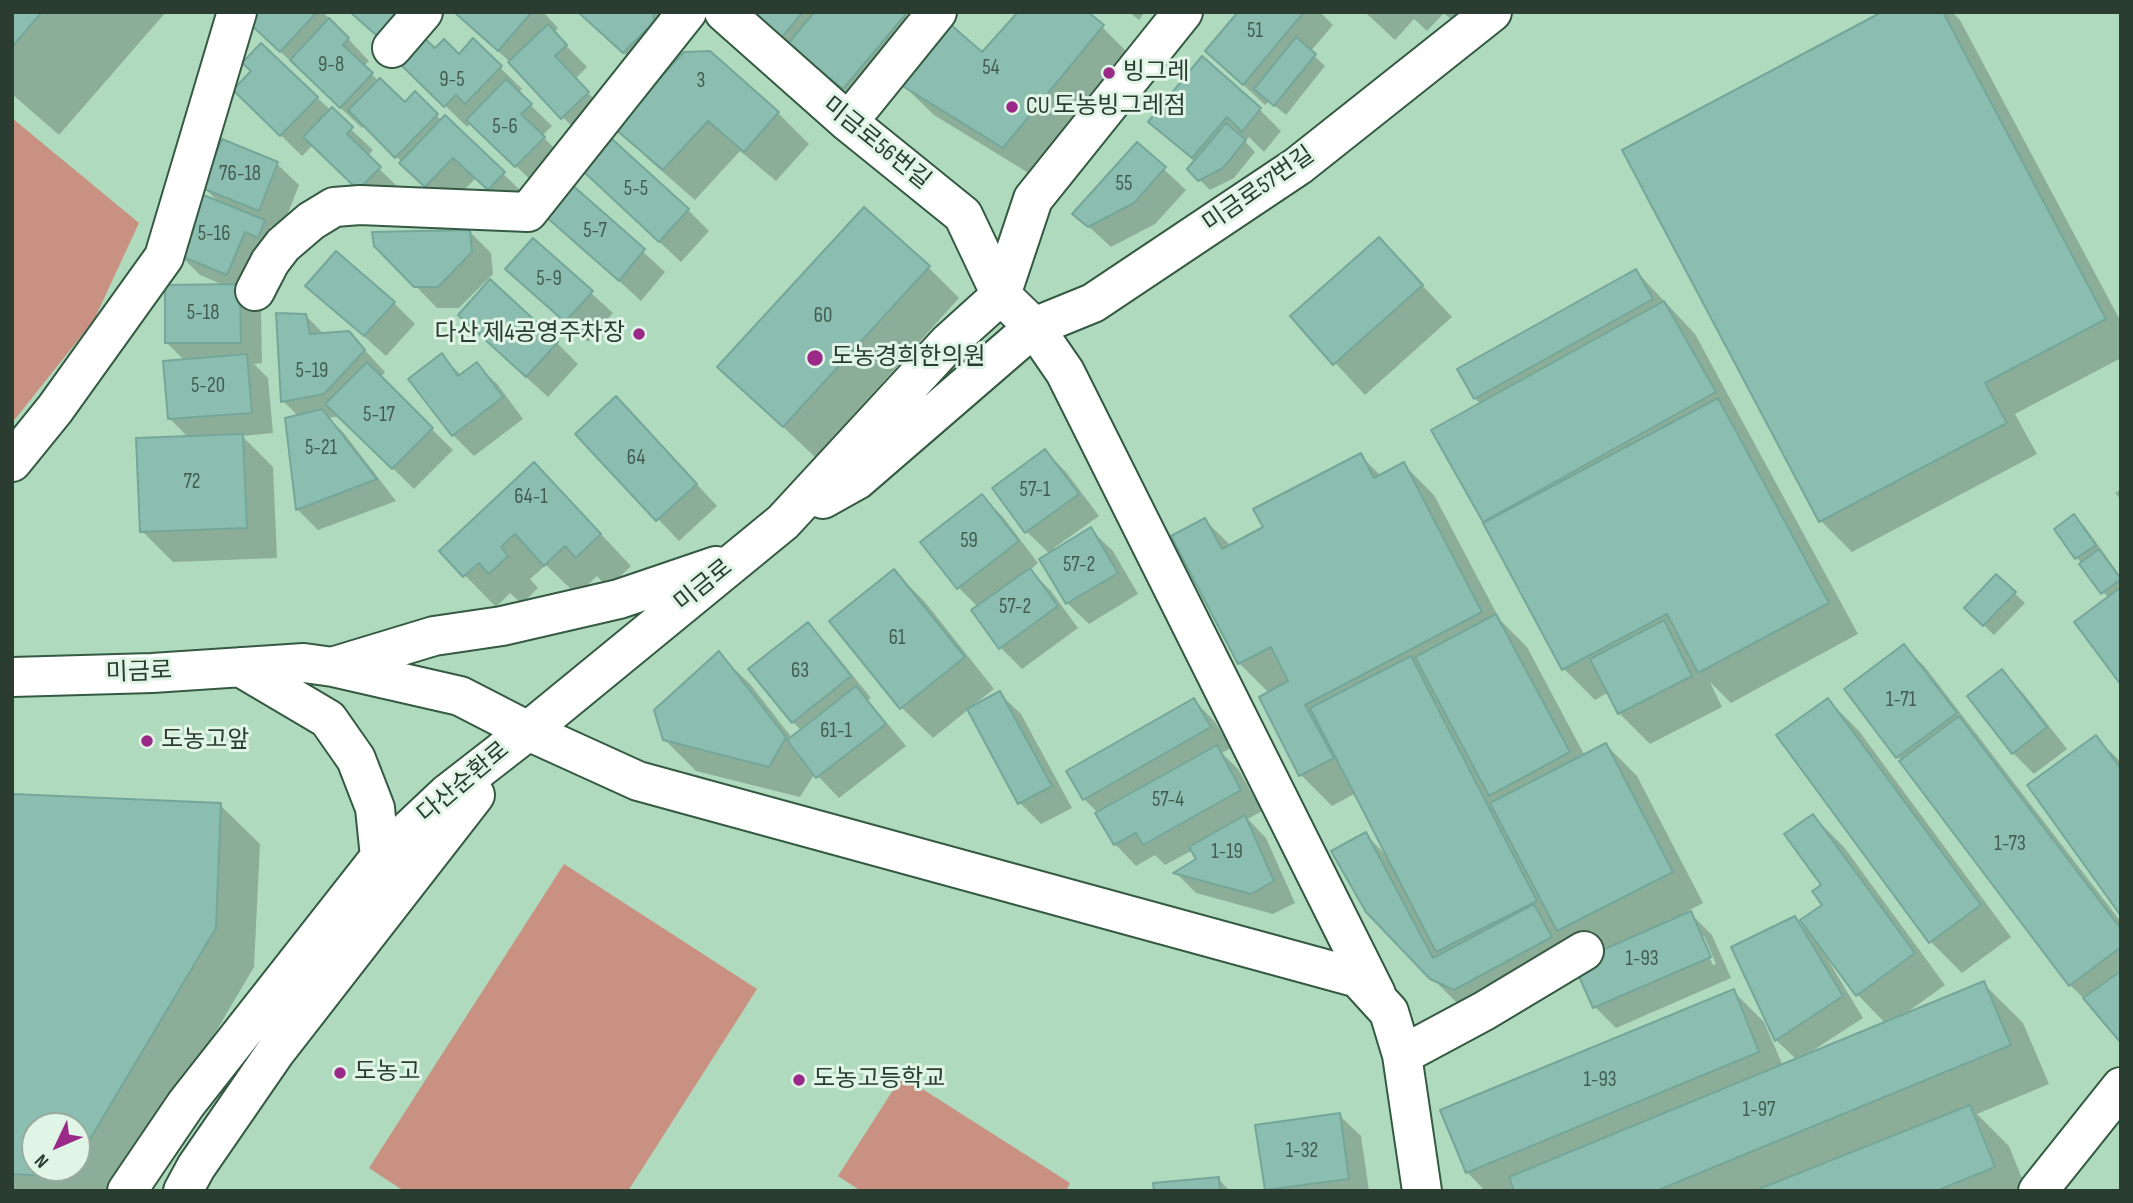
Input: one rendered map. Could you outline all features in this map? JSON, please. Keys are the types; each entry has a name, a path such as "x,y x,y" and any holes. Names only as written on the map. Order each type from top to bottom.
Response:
{"street":[{"path":"12,463 55,409 164,257 237,12"},
{"path":"392,48 423,12"},
{"path":"255,291 270,262 283,245 311,220 334,207 360,205 528,212 687,12"},
{"name":"미금로56번길","path":"724,12 848,122 963,215 1001,295"},
{"path":"848,122 937,12"},
{"name":"미금로","path":"12,677 152,673 304,663 460,695 528,732 783,522 949,342 1001,295 1033,199 1183,12"},
{"name":"미금로57번길","path":"783,522 856,480 1034,327 1093,303 1298,166 1492,12"},
{"path":"1001,295 1093,303"},
{"path":"1001,295 1034,327 1065,372 1380,1002"},
{"path":"333,667 435,636 502,626 619,599 739,558"},
{"path":"240,667 328,719 356,759 375,808 380,857"},
{"path":"528,732 638,781 1358,978 1389,1012 1402,1055 1422,1191"},
{"name":"다산순환로","path":"127,1191 186,1104 380,857 447,794 528,732"},
{"name":"다산순환로","path":"183,1191 196,1167 276,1051 454,820 528,732"},
{"path":"1402,1055 1484,1011 1584,951"},
{"path":"2038,1191 2121,1087"}],"shaded area":[{"path":"12,118 139,223 94,320 12,423"},
{"path":"564,864 757,989 628,1191 404,1191 369,1168"},
{"path":"902,1076 1070,1183 1066,1191 861,1191 838,1176"}],"building":[{"path":"12,12 42,12 12,47"},
{"path":"255,12 317,12 280,52 247,21"},
{"path":"350,12 398,12 377,36"},
{"path":"454,12 532,12 498,51"},
{"path":"578,12 653,12 654,22 623,53"},
{"path":"742,12 803,12 778,42"},
{"path":"814,12 906,14 843,89 788,44"},
{"path":"1018,12 1088,12 1104,25 1003,148 901,85 950,24 982,52"},
{"path":"1238,12 1304,12 1243,85 1205,51"},
{"path":"1882,12 1943,12 2106,319 1985,383 2007,423 1819,522 1622,150"},
{"path":"329,18 349,38 343,45 373,73 340,108 290,60"},
{"path":"548,24 567,45 555,56 589,92 561,119 508,62"},
{"path":"423,37 435,48 444,39 459,54 473,38 502,66 465,104 456,95 444,107 398,62"},
{"path":"1296,37 1316,54 1274,106 1254,89"},
{"path":"261,43 318,97 280,136 233,90 251,71 242,63"},
{"path":"710,51 779,112 744,152 708,121 663,170 614,128 684,52"},
{"path":"1202,56 1261,108 1242,132 1227,117 1192,158 1148,122"},
{"path":"380,78 405,102 415,91 438,114 395,158 348,110"},
{"path":"506,79 532,104 521,114 545,137 515,167 466,120"},
{"path":"332,107 353,127 347,134 381,167 358,190 303,137"},
{"path":"445,115 505,172 488,190 453,158 425,187 399,163"},
{"path":"1226,123 1246,140 1223,168 1198,181 1187,169"},
{"path":"222,139 278,162 259,211 202,188"},
{"path":"612,139 689,209 659,242 583,171"},
{"path":"1137,142 1166,167 1134,203 1088,227 1072,214"},
{"path":"571,184 645,249 619,281 544,215"},
{"path":"201,194 265,220 258,238 245,232 227,275 176,254"},
{"path":"864,207 930,266 783,427 717,367"},
{"path":"470,230 472,252 438,287 414,287 374,246 372,232"},
{"path":"1379,237 1423,285 1333,365 1290,316"},
{"path":"533,238 593,291 565,322 505,269"},
{"path":"336,251 395,302 364,336 305,286"},
{"path":"1636,269 1653,299 1474,399 1457,369"},
{"path":"490,279 558,342 526,377 458,315"},
{"path":"240,284 241,343 165,343 165,285"},
{"path":"1664,301 1716,392 1483,522 1431,430"},
{"path":"276,313 306,314 310,334 349,331 365,350 324,394 281,402"},
{"path":"442,353 458,376 477,362 503,397 452,436 408,379"},
{"path":"247,354 252,413 168,419 163,361"},
{"path":"367,362 433,428 392,469 325,404"},
{"path":"616,396 697,484 656,521 575,434"},
{"path":"1718,398 1829,603 1698,673 1667,614 1562,670 1483,523"},
{"path":"322,409 377,479 296,510 285,418"},
{"path":"243,434 247,528 140,532 136,438"},
{"path":"1045,449 1079,494 1025,533 992,488"},
{"path":"1361,453 1374,478 1404,462 1482,612 1305,705 1334,758 1299,776 1259,697 1288,681 1271,647 1238,664 1171,536 1205,518 1222,549 1263,527 1253,509"},
{"path":"534,462 601,534 576,558 565,546 544,566 515,534 501,547 508,556 489,574 479,563 463,577 439,551"},
{"path":"982,494 1019,541 957,589 920,542"},
{"path":"2074,514 2096,545 2075,559 2054,529"},
{"path":"1091,527 1118,573 1066,604 1039,559"},
{"path":"2099,549 2121,579 2101,594 2079,564"},
{"path":"1030,568 1058,606 999,649 971,610"},
{"path":"894,569 965,657 900,709 829,621"},
{"path":"1996,574 2016,592 1983,626 1964,608"},
{"path":"2121,587 2121,685 2074,622"},
{"path":"1496,614 1570,752 1489,796 1415,657"},
{"path":"1664,620 1692,676 1618,714 1590,659"},
{"path":"808,622 851,676 792,723 748,669"},
{"path":"1904,644 1957,713 1896,758 1844,689"},
{"path":"719,651 786,737 769,767 663,740 654,710"},
{"path":"1411,656 1537,901 1436,952 1310,708"},
{"path":"2002,669 2047,727 2012,754 1967,696"},
{"path":"856,686 886,724 816,778 787,740"},
{"path":"1000,691 1052,786 1018,804 967,709"},
{"path":"1194,698 1211,727 1083,800 1066,771"},
{"path":"1828,698 1981,905 1929,943 1776,735"},
{"path":"1959,716 2121,929 2121,947 2069,986 1899,761"},
{"path":"2096,735 2121,769 2121,916 2027,785"},
{"path":"1606,743 1673,872 1557,931 1490,803"},
{"path":"1217,745 1241,790 1143,845 1136,833 1114,845 1095,813"},
{"path":"12,794 221,803 216,928 91,1138 91,1112 21,1112 21,1174 12,1174"},
{"path":"1813,814 1915,953 1856,996 1800,920 1822,905 1812,891 1821,885 1784,834"},
{"path":"1245,815 1274,881 1251,894 1173,873 1196,859 1189,847"},
{"path":"1366,832 1433,958 1534,904 1552,937 1454,990 1430,979 1366,912 1331,851"},
{"path":"1691,911 1711,957 1593,1008 1573,963"},
{"path":"1795,916 1843,996 1775,1041 1731,947"},
{"path":"2121,971 2121,1043 2083,998"},
{"path":"1984,981 2011,1045 1656,1191 1514,1191 1509,1177"},
{"path":"1734,989 1759,1052 1466,1173 1440,1110"},
{"path":"1970,1105 1995,1167 1936,1191 1754,1191"},
{"path":"1340,1113 1349,1179 1265,1190 1255,1125"},
{"path":"1219,1177 1220,1191 1154,1191 1153,1183"}],"place":[{"name":"빙그레","path":"1109,73"},
{"name":"CU 도농빙그레점","path":"1012,107"},
{"name":"다산 제4공영주차장","path":"639,334"},
{"name":"도농경희한의원","path":"815,358"},
{"name":"도농고앞","path":"147,741"},
{"name":"도농고","path":"340,1073"},
{"name":"도농고등학교","path":"799,1080"}]}
